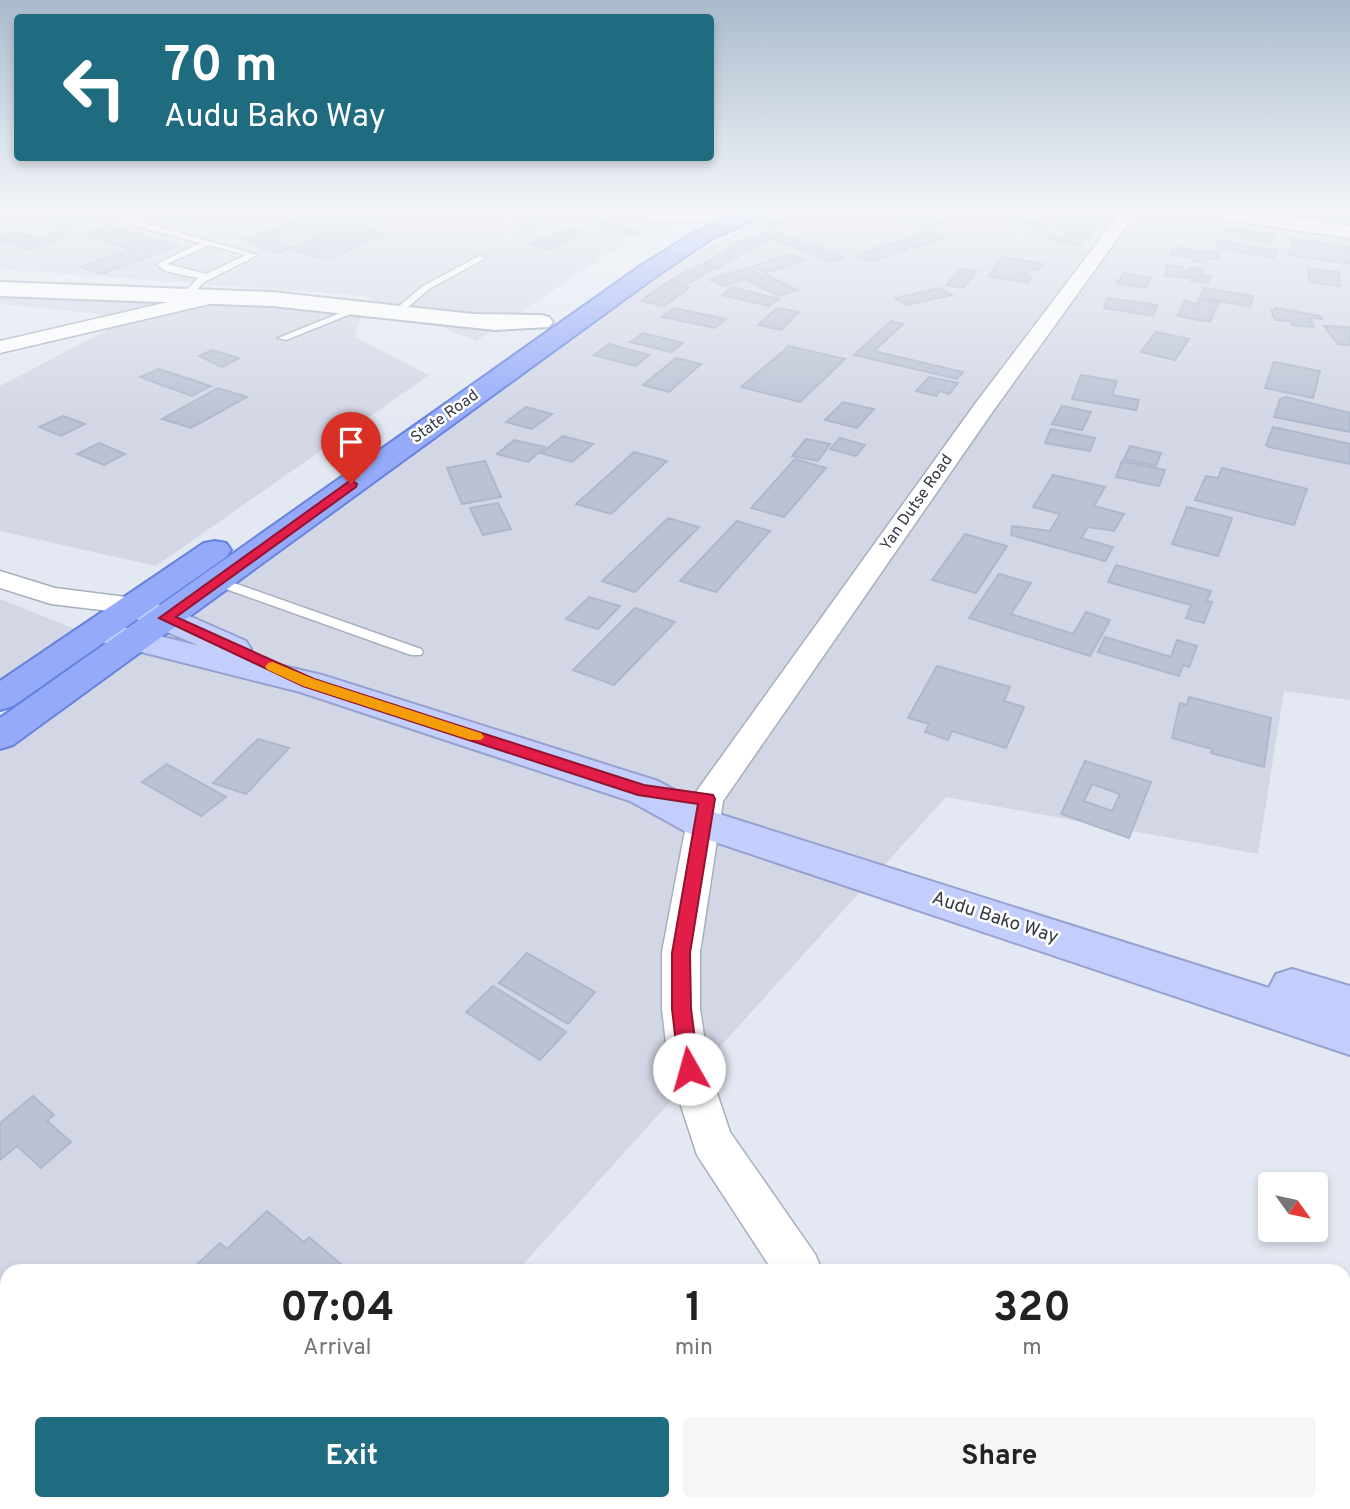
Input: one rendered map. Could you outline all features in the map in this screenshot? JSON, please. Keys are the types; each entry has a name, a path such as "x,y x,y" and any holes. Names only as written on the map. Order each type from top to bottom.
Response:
{"main road":[{"name":"State Road","path":"0,698 604,280"},
{"name":"State Road","path":"0,736 637,280"},
{"name":"Audu Bako Way","path":"134,607 166,618 309,683"},
{"name":"Audu Bako Way","path":"97,631 309,683 705,811 1350,1034"},
{"name":"Audu Bako Way","path":"705,811 1350,1006"}],"street":[{"name":"Yan Dutse Road","path":"705,811 983,409 1078,280"},
{"path":"0,289 141,303 220,296"},
{"path":"0,347 141,303 188,294 363,307 456,322 499,325 541,322"},
{"path":"456,322 481,329 510,344"},
{"path":"0,579 51,596 134,607"},
{"path":"51,596 97,631"},
{"path":"705,811 681,953 681,1009 689,1069 712,1141 795,1264"}],"lane":[{"path":"188,294 202,280"},
{"path":"397,312 407,300 437,280"},
{"path":"283,338 363,307"},
{"path":"217,581 416,652"}],"shaded area":[{"path":"154,280 568,280 476,341 365,296"},
{"path":"637,280 1350,280 1350,700 1284,691 1258,854 946,797 523,1264 0,1264 0,751 610,293"},
{"path":"0,284 362,313 355,337 429,375 156,566 0,531 0,386 132,317 0,304"},
{"path":"0,599 80,631 0,683"}],"building":[{"path":"670,280 694,280 685,286"},
{"path":"711,280 741,280 724,286"},
{"path":"778,280 797,290 779,296 748,281"},
{"path":"950,280 970,280 963,288 946,285"},
{"path":"1119,280 1150,280 1145,288 1117,283"},
{"path":"1340,280 1340,286 1309,282"},
{"path":"665,283 689,288 664,306 641,301"},
{"path":"732,287 779,299 769,306 722,295"},
{"path":"940,288 952,295 907,305 895,298"},
{"path":"1204,288 1253,296 1250,306 1200,298"},
{"path":"1108,298 1157,305 1153,316 1104,308"},
{"path":"1199,299 1219,303 1210,322 1177,316 1185,301 1197,304"},
{"path":"674,308 726,319 715,328 662,317"},
{"path":"777,308 799,312 781,330 758,325"},
{"path":"1276,308 1320,316 1322,319 1310,318 1314,327 1292,325 1291,321 1275,320 1271,310 1277,310"},
{"path":"891,321 903,324 874,351 963,372 957,379 854,355"},
{"path":"1324,326 1350,327 1350,345 1338,344"},
{"path":"1156,332 1189,339 1175,360 1141,352"},
{"path":"643,333 683,343 671,352 630,342"},
{"path":"609,344 649,355 635,366 594,355"},
{"path":"789,346 845,359 800,402 741,387"},
{"path":"212,350 239,358 222,367 199,356"},
{"path":"676,358 701,364 669,392 643,385"},
{"path":"1274,362 1320,371 1313,398 1265,388"},
{"path":"159,369 211,386 192,396 140,377"},
{"path":"1081,375 1117,381 1112,395 1139,400 1136,410 1072,399"},
{"path":"929,377 958,383 949,394 940,391 936,396 916,391"},
{"path":"218,388 247,397 191,428 162,419"},
{"path":"1286,397 1350,413 1350,432 1274,417 1280,399"},
{"path":"843,402 874,409 857,428 825,420"},
{"path":"1062,406 1091,412 1082,430 1052,424"},
{"path":"526,407 552,414 532,429 506,422"},
{"path":"63,416 85,424 61,436 39,427"},
{"path":"1273,427 1350,444 1350,464 1269,447 1266,445"},
{"path":"1051,429 1095,438 1090,451 1045,443"},
{"path":"563,436 593,444 572,462 541,453"},
{"path":"840,438 865,445 856,456 830,449"},
{"path":"806,439 830,444 818,461 792,456"},
{"path":"514,440 545,447 528,462 497,454"},
{"path":"99,443 125,454 104,465 77,454"},
{"path":"1130,446 1161,453 1156,466 1124,459"},
{"path":"634,452 667,461 611,514 576,504"},
{"path":"795,459 826,468 784,517 751,508"},
{"path":"485,461 501,497 462,504 447,468"},
{"path":"1122,461 1165,470 1159,486 1116,477"},
{"path":"1222,468 1307,489 1294,525 1195,500 1206,476 1218,478"},
{"path":"1053,475 1105,487 1094,506 1124,514 1114,531 1088,527 1081,538 1113,547 1105,561 1011,535 1012,526 1050,531 1060,514 1033,507"},
{"path":"498,503 511,529 483,535 470,508"},
{"path":"1187,507 1232,518 1218,556 1172,544"},
{"path":"668,518 699,527 635,592 602,581"},
{"path":"737,521 770,531 716,592 680,581"},
{"path":"965,534 1007,546 976,593 932,580"},
{"path":"1116,565 1211,591 1207,601 1212,602 1204,623 1186,618 1191,605 1108,582"},
{"path":"999,574 1031,583 1011,614 1073,634 1086,612 1110,620 1090,656 969,618"},
{"path":"589,597 620,606 598,629 566,619"},
{"path":"635,608 675,622 614,685 573,670"},
{"path":"1105,637 1171,657 1177,640 1197,646 1189,667 1183,665 1179,676 1098,652"},
{"path":"937,666 1010,687 1004,701 1024,707 1006,748 952,731 948,740 925,732 929,724 908,718"},
{"path":"1189,697 1271,718 1264,767 1211,753 1212,749 1172,738 1180,703 1187,705"},
{"path":"258,739 289,748 246,794 213,783"},
{"path":"1085,761 1151,782 1129,838 1061,814","holes":["1092,784 1120,794 1112,811 1084,801"]},
{"path":"167,764 226,797 201,816 142,782"},
{"path":"527,953 595,992 568,1024 499,983"},
{"path":"493,986 566,1032 540,1060 466,1012"},
{"path":"33,1096 54,1115 47,1121 71,1142 41,1168 17,1146 0,1160 0,1123"},
{"path":"267,1211 304,1242 309,1237 341,1264 197,1264 220,1243 227,1249"}],"slow traffic":[{"path":"273,667 309,683 476,737"}],"route":[{"path":"351,484 166,618 309,683 644,791 707,799 681,953 681,1009 689,1069"}]}
